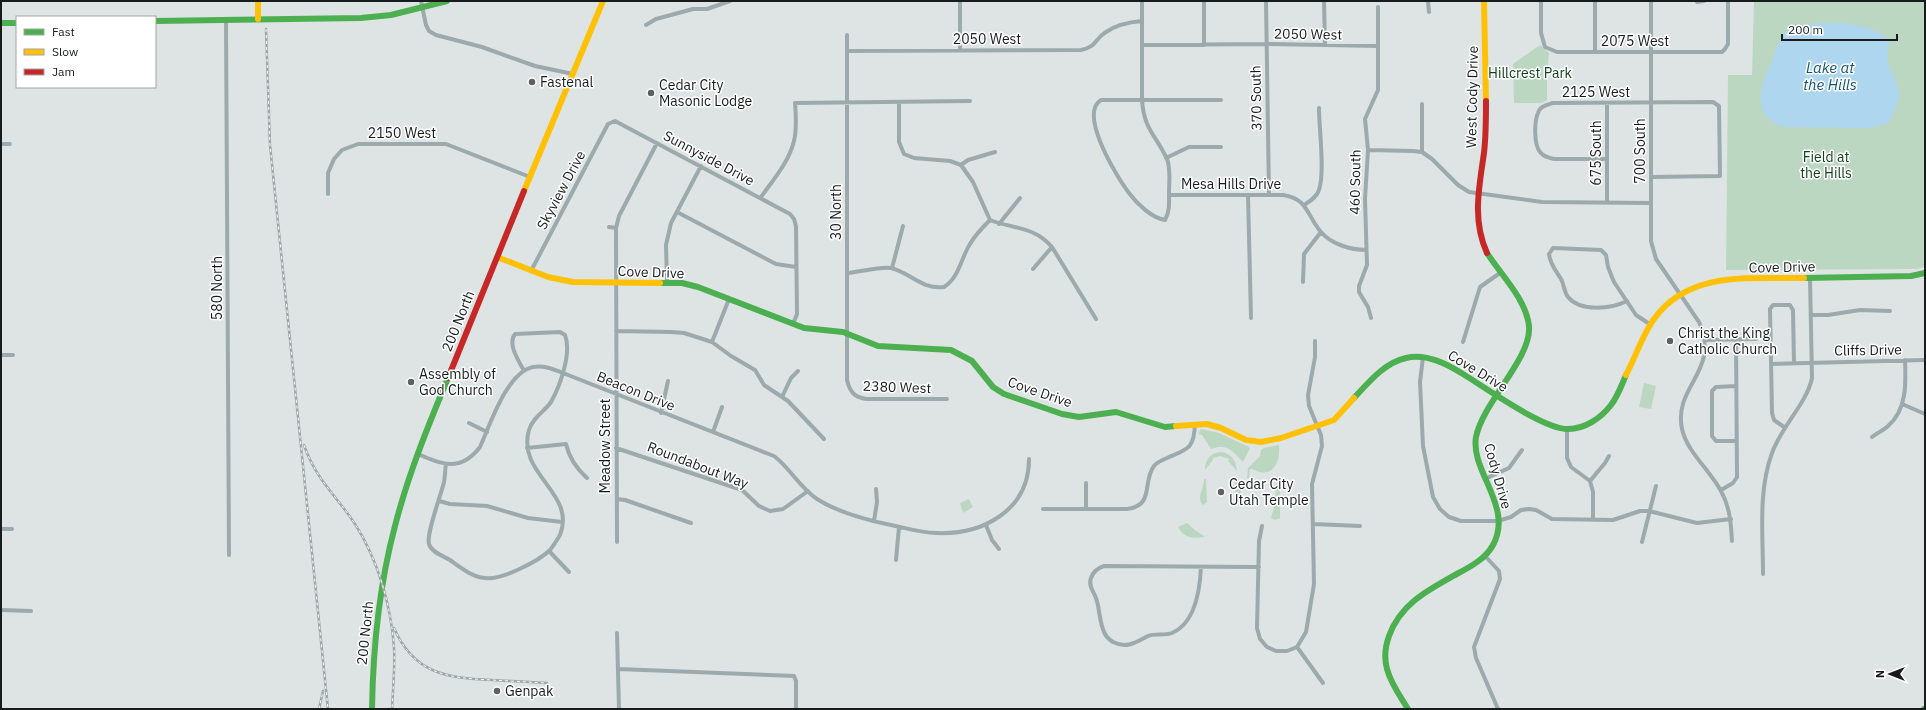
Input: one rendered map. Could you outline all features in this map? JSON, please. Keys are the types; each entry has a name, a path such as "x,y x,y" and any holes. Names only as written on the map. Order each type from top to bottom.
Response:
{"main road":[{"path":"258,1 258,19"},
{"path":"156,21 361,18 391,15 447,1"},
{"name":"200 North","path":"372,709 376,632 384,580 401,503 418,454 497,257 603,1"},
{"name":"West Cody Drive","path":"1478,193 1485,140 1484,1"},
{"path":"1,23 16,23"},
{"name":"Cody Drive","path":"1408,709 1394,686 1386,668 1385,648 1390,630 1399,614 1411,601 1485,556 1489,553 1496,538 1498,521 1495,499 1477,457 1476,439 1480,422 1524,346 1529,328 1525,312 1483,245 1477,216 1478,193"},
{"name":"Cove Drive","path":"497,257 559,280 682,283 698,287 804,328 836,330 878,346 951,350 963,355 972,362 994,386 1004,394 1062,414 1079,417 1116,412 1128,414 1160,426 1173,427 1195,424 1216,426 1241,439 1256,442 1276,440 1334,420 1386,367 1396,361 1408,357 1423,356 1445,363 1542,422 1568,429 1585,426 1601,416 1612,404 1651,324 1668,303 1679,294 1696,286 1719,280 1911,276 1925,273"}],"street":[{"path":"421,1 426,25 429,31 436,35 475,45 535,66 573,74"},
{"path":"646,25 656,18 693,9 707,9 730,1"},
{"path":"960,1 960,50"},
{"name":"Mesa Hills Drive","path":"1142,1 1142,100 1146,125 1166,158 1169,166 1169,212 1165,220 1157,218 1129,193 1099,142 1095,129 1094,108 1096,103 1101,100 1142,100"},
{"path":"1204,1 1204,45"},
{"name":"370 South","path":"1266,1 1269,195"},
{"path":"1324,1 1325,45"},
{"path":"1428,1 1428,12"},
{"name":"2075 West","path":"1541,1 1541,33 1545,47 1557,52 1722,52 1728,44 1728,1"},
{"path":"1595,1 1595,52"},
{"name":"700 South","path":"1651,1 1651,241 1656,259 1699,322 1705,340"},
{"path":"1696,2 1704,1"},
{"name":"460 South","path":"1371,318 1368,307 1359,292 1360,279 1366,265 1365,199 1368,150 1365,119 1366,112 1378,90 1378,7"},
{"name":"580 North","path":"226,20 229,555"},
{"name":"2050 West","path":"846,51 1088,49 1106,32 1120,25 1142,21"},
{"name":"30 North","path":"847,35 847,380 849,389"},
{"name":"2050 West","path":"1142,45 1266,44 1378,46"},
{"path":"1142,100 1221,100"},
{"path":"899,102 899,142 904,154 914,158 950,161 961,165 973,182 990,220 999,224 1038,234 1052,246 1096,319"},
{"path":"761,197 782,168 792,148 796,130 795,103 970,102"},
{"name":"2125 West","path":"1607,159 1554,159 1546,157 1540,152 1536,144 1536,120 1538,112 1542,107 1553,103 1607,104 1713,102 1719,106 1720,176 1651,177"},
{"path":"1422,104 1422,152"},
{"name":"675 South","path":"1607,104 1607,203"},
{"path":"1304,205 1313,199 1320,189 1321,161 1318,108"},
{"name":"Sunnyside Drive","path":"611,122 615,121 761,197 790,214 794,219 796,226 796,267"},
{"name":"Skyview Drive","path":"531,270 608,124 611,122"},
{"name":"Meadow Street","path":"617,542 616,228 619,216 657,143"},
{"path":"1,144 10,144"},
{"name":"2150 West","path":"328,194 328,173 334,159 342,150 358,144 446,144 530,177"},
{"path":"1166,158 1189,148 1221,147"},
{"path":"1368,150 1414,150 1422,152 1432,159 1458,185 1469,192 1547,203 1651,203"},
{"path":"961,165 968,160 995,152"},
{"path":"667,282 667,240 671,223 701,166"},
{"name":"Mesa Hills Drive","path":"1169,195 1292,196 1304,205 1321,232 1349,249 1366,250"},
{"path":"1248,195 1251,318"},
{"path":"999,224 1020,198"},
{"path":"677,212 776,264 796,267 797,314 793,324"},
{"path":"848,273 880,268 892,268 925,286 944,287 954,278 973,238 990,220"},
{"path":"609,226 616,228"},
{"path":"892,268 903,226"},
{"path":"1303,282 1304,254 1321,232"},
{"path":"1033,269 1052,246"},
{"path":"1627,301 1616,306 1588,307 1577,304 1568,296 1563,283 1549,261 1549,254 1554,248 1601,250 1606,255 1608,267 1614,282 1627,301 1636,315 1651,324"},
{"path":"1463,342 1480,287 1500,273"},
{"path":"1763,574 1762,504 1772,452 1784,427 1810,389 1812,378 1810,278"},
{"path":"712,342 729,299"},
{"path":"1784,427 1772,417 1770,309 1774,305 1790,305 1793,310 1794,363"},
{"path":"1811,315 1828,315 1860,310 1890,311"},
{"path":"616,331 684,333 712,342 731,356 749,365 755,370 764,385 782,396 824,439"},
{"path":"418,454 446,464 457,464 473,456 480,447 512,380 524,371 512,343 512,338 515,334 560,332 565,335 567,341 567,359 563,373 551,401 533,420 529,428 527,439 527,448 532,464 559,502 562,522 560,533 555,544 549,551 537,559 503,576 492,579 474,575 432,549 429,545 428,539 439,501 446,464"},
{"path":"1732,542 1727,503 1721,490 1694,452 1682,429 1681,414 1685,396 1701,368 1705,354 1705,340 1756,338"},
{"path":"1721,490 1733,483 1737,477 1736,339"},
{"path":"1262,526 1258,541 1259,567 1257,628 1260,639 1267,647 1276,651 1287,651 1297,647 1306,632 1314,584 1312,484 1322,446 1321,435 1309,406 1308,395 1315,357 1315,341"},
{"path":"1,355 13,355"},
{"path":"1423,356 1420,382 1423,446 1433,497 1440,508 1450,517 1461,521 1498,521 1511,518 1521,510 1529,508 1536,510 1552,520 1613,520 1640,511 1649,510 1697,523 1730,519"},
{"path":"1872,437 1888,426 1896,417 1902,404 1906,387 1905,360"},
{"name":"Cliffs Drive","path":"1771,364 1925,360"},
{"name":"Beacon Drive","path":"524,371 540,367 563,373 661,413 774,456 785,464 808,491 825,504 854,516 899,526 941,533 957,532 986,525 1003,515 1023,490 1029,460"},
{"path":"782,396 791,378 798,371"},
{"path":"661,413 668,381"},
{"path":"1736,386 1716,387 1712,391 1712,436 1716,441 1736,441"},
{"name":"2380 West","path":"849,389 853,395 866,399 947,399"},
{"path":"1902,404 1925,414"},
{"path":"712,432 722,407"},
{"path":"469,423 487,432"},
{"path":"1043,509 1130,509 1141,504 1147,495 1154,466 1159,462 1190,447 1194,439 1195,424"},
{"path":"1568,429 1567,458 1571,467 1590,481 1593,492 1593,520"},
{"path":"527,448 566,444 568,453 574,464 587,478"},
{"name":"Roundabout Way","path":"616,448 742,490 759,506 770,511 783,510 808,491"},
{"path":"1487,478 1509,468 1522,450"},
{"path":"1590,481 1609,456"},
{"path":"1086,483 1086,509"},
{"path":"1642,542 1656,486"},
{"path":"874,521 877,502 876,490"},
{"path":"617,499 625,500 691,523"},
{"path":"439,501 450,504 487,506 528,518 562,522"},
{"path":"1313,524 1360,526"},
{"path":"986,525 992,540 999,549"},
{"path":"896,560 899,526"},
{"path":"1,529 12,529"},
{"path":"549,551 568,572"},
{"path":"1485,556 1499,571 1500,579 1478,634 1474,652 1498,709"},
{"path":"1201,567 1200,586 1191,614 1185,623 1174,632 1148,636 1129,645 1118,644 1108,639 1104,634 1097,600 1090,584 1091,578 1096,571 1104,566 1259,567"},
{"path":"1,610 31,611"},
{"path":"617,633 619,709"},
{"path":"1297,647 1323,683"},
{"path":"618,669 794,676 796,681 796,709"}],"green space":[{"name":"Field at the Hills","path":"1754,1 1925,1 1925,266 1918,269 1726,270 1728,75 1752,75"},
{"name":"Hillcrest Park","path":"1540,45 1549,53 1547,100 1542,103 1514,103 1513,64"},
{"path":"1644,383 1656,386 1651,409 1639,407"},
{"path":"1201,429 1219,433 1249,447 1250,448 1243,462 1233,451 1229,449 1217,447 1211,449 1202,435 1198,434"},
{"path":"1279,445 1278,460 1274,468 1265,472 1250,469 1249,478 1247,478 1248,468 1260,456 1261,450"},
{"path":"1222,452 1233,458 1237,471 1228,461 1229,459 1220,456 1213,458 1205,470 1207,459 1215,453"},
{"path":"1204,479 1206,479 1207,502 1203,505 1200,497"},
{"path":"1235,479 1238,479 1238,487 1241,491 1239,505 1235,502"},
{"path":"1276,480 1280,482 1280,518 1275,520 1271,518 1275,505"},
{"path":"969,499 973,507 963,513 960,503"},
{"path":"1187,523 1204,537 1193,538 1186,536 1178,527"}],"water":[{"name":"Lake at the Hills","path":"1843,23 1869,28 1881,34 1890,43 1887,58 1898,88 1899,99 1897,106 1887,124 1868,128 1783,127 1772,121 1765,114 1762,107 1762,89 1782,36 1788,30 1799,26"}],"railway":[{"path":"266,29 270,145 328,709"},
{"path":"304,445 320,478 355,524 377,568 390,616 394,648 392,709"},
{"path":"394,628 402,643 411,655 422,664 446,675 461,678 547,683"},
{"path":"319,709 323,691"}],"traffic: fast":[{"path":"156,21 361,18 391,15 447,1"},
{"path":"1,23 16,23"},
{"path":"1408,709 1393,685 1386,665 1385,652 1389,636 1394,625 1407,607 1424,593 1470,567 1481,559 1490,550 1498,531 1498,517 1495,503 1479,463 1476,450 1476,437 1480,423 1523,352 1528,339 1529,326 1527,316 1518,297 1487,253"},
{"path":"1804,278 1911,276 1925,273"},
{"path":"660,283 682,283 698,287 804,328 843,332 878,346 951,350 972,361 993,387 1004,394 1062,414 1079,417 1116,412 1165,427 1176,426"},
{"path":"1354,398 1377,374 1398,360 1414,357 1429,358 1463,374 1515,407 1544,422 1557,427 1574,429 1592,422 1607,410 1616,398 1626,375"},
{"path":"372,709 375,640 389,549 412,469 448,378"}],"traffic: slow":[{"path":"258,1 258,19"},
{"path":"524,191 603,1"},
{"path":"1484,1 1486,101"},
{"path":"497,257 548,277 573,282 660,283"},
{"path":"1626,375 1654,319 1668,303 1685,292 1722,280 1742,278 1804,278"},
{"path":"1176,426 1207,424 1221,428 1246,440 1261,442 1281,438 1334,420 1354,398"}],"traffic: jam":[{"path":"1486,101 1485,147 1480,179 1478,216 1482,241 1487,253"},
{"path":"448,378 524,191"}],"place":[{"name":"Fastenal","path":"532,82"},
{"name":"Cedar City Masonic Lodge","path":"651,93"},
{"name":"Christ the King Catholic Church","path":"1670,341"},
{"name":"Assembly of God Church","path":"411,382"},
{"name":"Cedar City Utah Temple","path":"1221,492"},
{"name":"Genpak","path":"497,691"}]}
